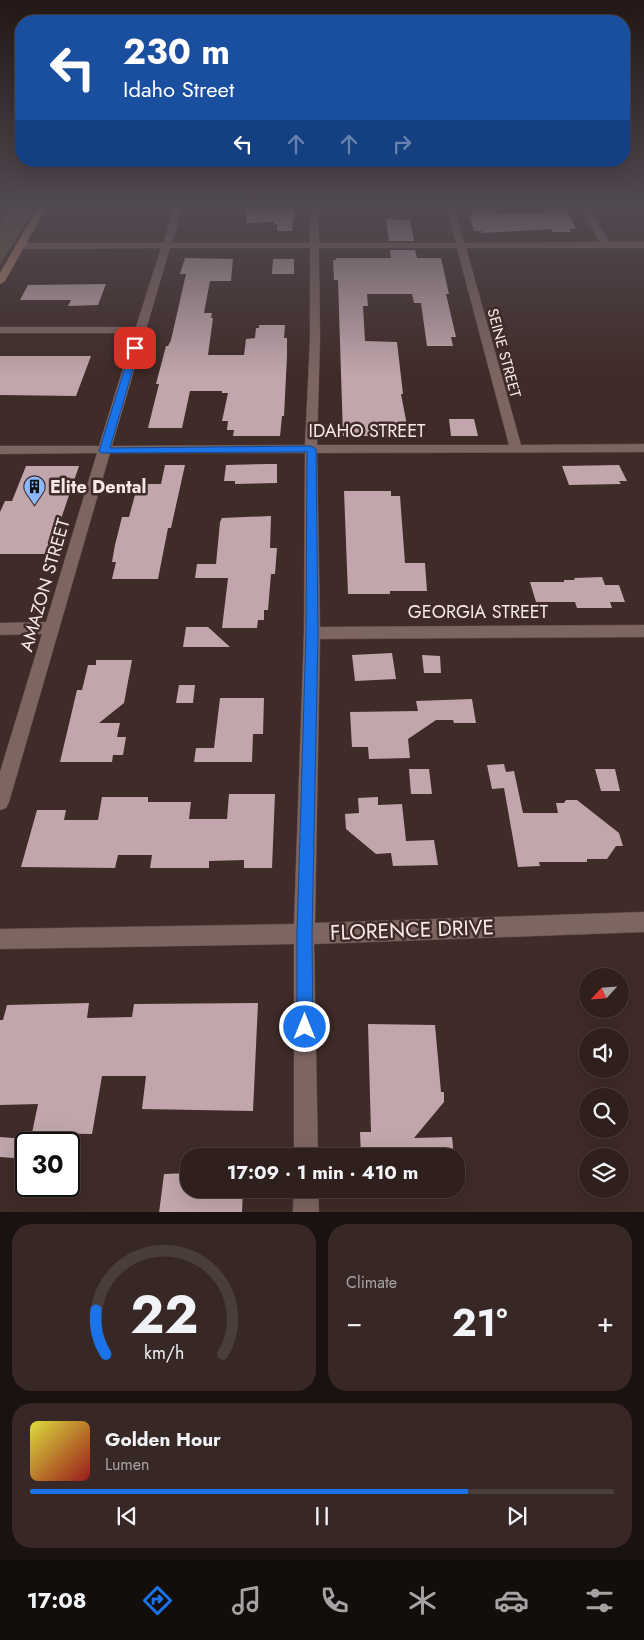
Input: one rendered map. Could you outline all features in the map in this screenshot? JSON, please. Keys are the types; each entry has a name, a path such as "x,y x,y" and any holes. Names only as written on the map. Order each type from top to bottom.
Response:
{"main road":[{"path":"0,281 10,263"}],"street":[{"name":"AMAZON STREET","path":"0,802 140,330 162,263"},
{"path":"306,1148 304,934 312,633 311,449 316,340 314,263"},
{"name":"SEINE STREET","path":"465,263 516,449"},
{"path":"0,330 140,330"},
{"name":"IDAHO STREET","path":"0,450 644,448"},
{"path":"0,629 52,628"},
{"name":"GEORGIA STREET","path":"312,633 644,631"},
{"name":"FLORENCE DRIVE","path":"0,939 304,934 644,922"},
{"path":"306,1198 306,1212"}],"building":[{"path":"184,263 233,263 231,281 210,281 204,313 212,313 211,318 213,318 208,355 244,355 246,339 255,338 256,328 259,328 259,325 285,325 284,338 287,338 287,356 284,416 282,416 280,436 233,436 234,430 227,430 228,421 222,421 228,393 222,393 222,391 190,391 182,428 148,428 159,384 156,384 166,346 168,346 171,340 186,274 180,274"},
{"path":"273,263 294,263 294,274 272,274"},
{"path":"333,263 442,263 449,294 446,294 456,337 451,337 453,346 427,346 421,303 414,303 412,294 367,294 368,306 363,306 365,341 397,342 403,394 401,394 409,436 343,436 338,280 334,280"},
{"path":"106,284 98,305 68,306 71,300 20,300 28,285"},
{"path":"0,356 91,356 76,396 0,395"},
{"path":"449,419 474,419 478,436 451,436"},
{"path":"277,464 277,483 235,484 235,481 224,481 226,465"},
{"path":"165,465 185,465 171,528 168,528 158,579 112,579 116,562 112,562 122,517 129,517 138,484 161,484"},
{"path":"619,465 627,481 619,481 621,484 569,485 562,466"},
{"name":"Elite Dental","path":"26,466 79,466 49,554 0,554 0,512 5,501 12,501"},
{"path":"344,491 391,491 391,496 400,496 405,563 425,563 427,591 390,591 390,594 348,594"},
{"path":"271,516 270,548 277,548 275,574 271,574 268,610 264,610 264,620 258,620 257,628 222,628 228,578 195,578 197,564 216,564 222,518"},
{"path":"602,577 605,585 619,585 625,602 610,602 612,608 577,608 575,602 536,602 530,582 564,582 564,580 575,580 574,578"},
{"path":"186,627 208,627 230,647 183,647"},
{"path":"392,653 396,679 355,681 352,655"},
{"path":"422,655 440,656 441,673 424,673"},
{"path":"96,660 132,660 124,703 99,723 120,723 117,737 126,737 123,755 113,755 112,762 60,762 77,690 82,690 88,665 96,665"},
{"path":"179,685 195,685 193,703 176,703"},
{"path":"220,698 264,698 263,734 253,734 252,762 194,762 196,748 214,748"},
{"path":"472,699 476,723 454,723 453,720 436,720 408,739 410,758 369,759 368,747 352,747 350,712 418,711 416,701"},
{"path":"504,764 506,772 514,771 523,813 558,813 556,803 564,803 566,800 577,800 619,833 623,846 616,846 607,859 587,859 587,862 539,862 540,866 518,867 504,788 492,789 487,765"},
{"path":"409,769 429,769 432,794 411,794"},
{"path":"595,769 615,769 620,791 601,791"},
{"path":"229,794 275,794 272,868 244,868 244,860 209,861 209,868 150,868 152,855 118,855 115,868 21,867 37,810 66,810 64,820 98,820 102,797 148,797 148,802 191,802 189,819 227,819"},
{"path":"378,797 378,805 402,804 406,841 434,840 438,865 393,866 391,853 376,854 346,829 345,814 359,813 358,798"},
{"path":"89,1003 87,1018 132,1017 134,1004 258,1003 253,1111 142,1109 146,1076 102,1076 92,1134 80,1134 80,1132 32,1132 38,1104 0,1105 0,1020 3,1020 7,1005"},
{"path":"368,1024 435,1025 441,1092 444,1092 444,1102 414,1138 452,1137 453,1148 361,1148 360,1132 371,1132"},
{"path":"0,1137 15,1138 15,1158 0,1157"},
{"path":"180,1173 180,1198 243,1198 242,1212 159,1212 164,1174"}],"place":[{"name":"Elite Dental","path":"34,506"}],"route":[{"path":"135,348 104,451 311,449 312,633 304,934 305,1027"}]}
